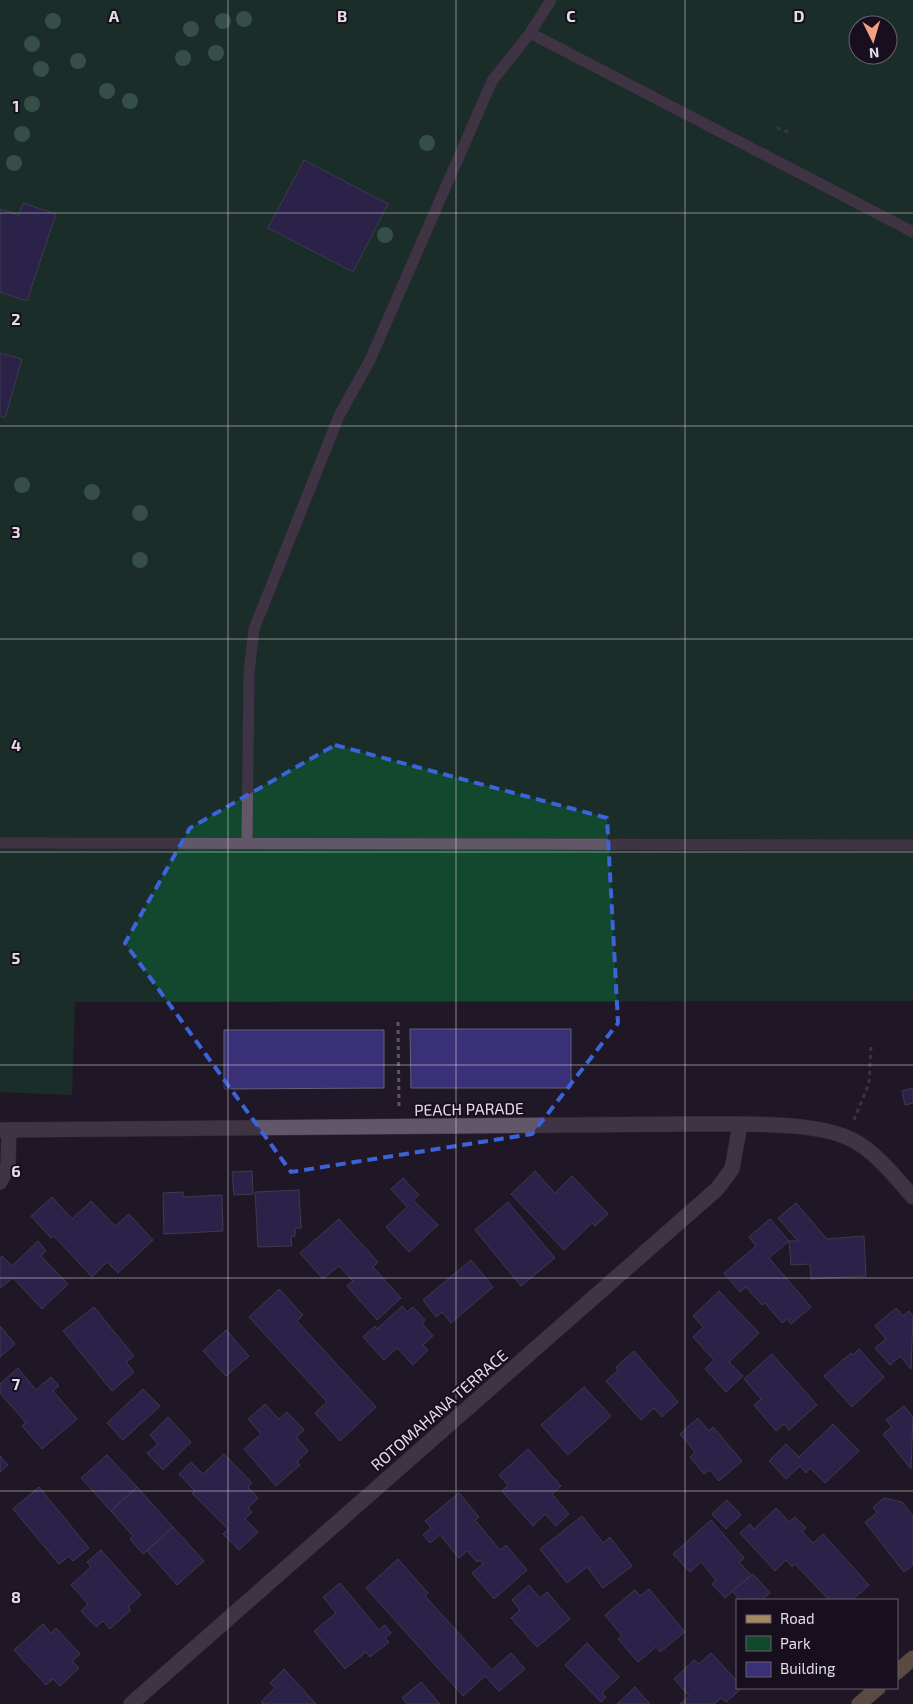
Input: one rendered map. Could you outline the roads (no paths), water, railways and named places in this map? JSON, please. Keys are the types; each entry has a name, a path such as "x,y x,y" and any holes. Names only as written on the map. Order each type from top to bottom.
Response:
{"main road":[{"name":"PEACH PARADE","path":"5,1130 740,1125 799,1127 848,1137 872,1152 913,1197"},
{"name":"ROTOMAHANA TERRACE","path":"131,1704 717,1188 732,1169 740,1125"},
{"path":"0,1182 8,1166 5,1130"},
{"path":"898,1671 913,1658"},
{"path":"859,1704 877,1689"}],"lane":[{"path":"247,842 249,673 254,629 339,416 370,360 492,81 530,33 551,0"},
{"path":"530,33 913,232"},
{"path":"0,843 155,844 247,842 913,845"}]}
